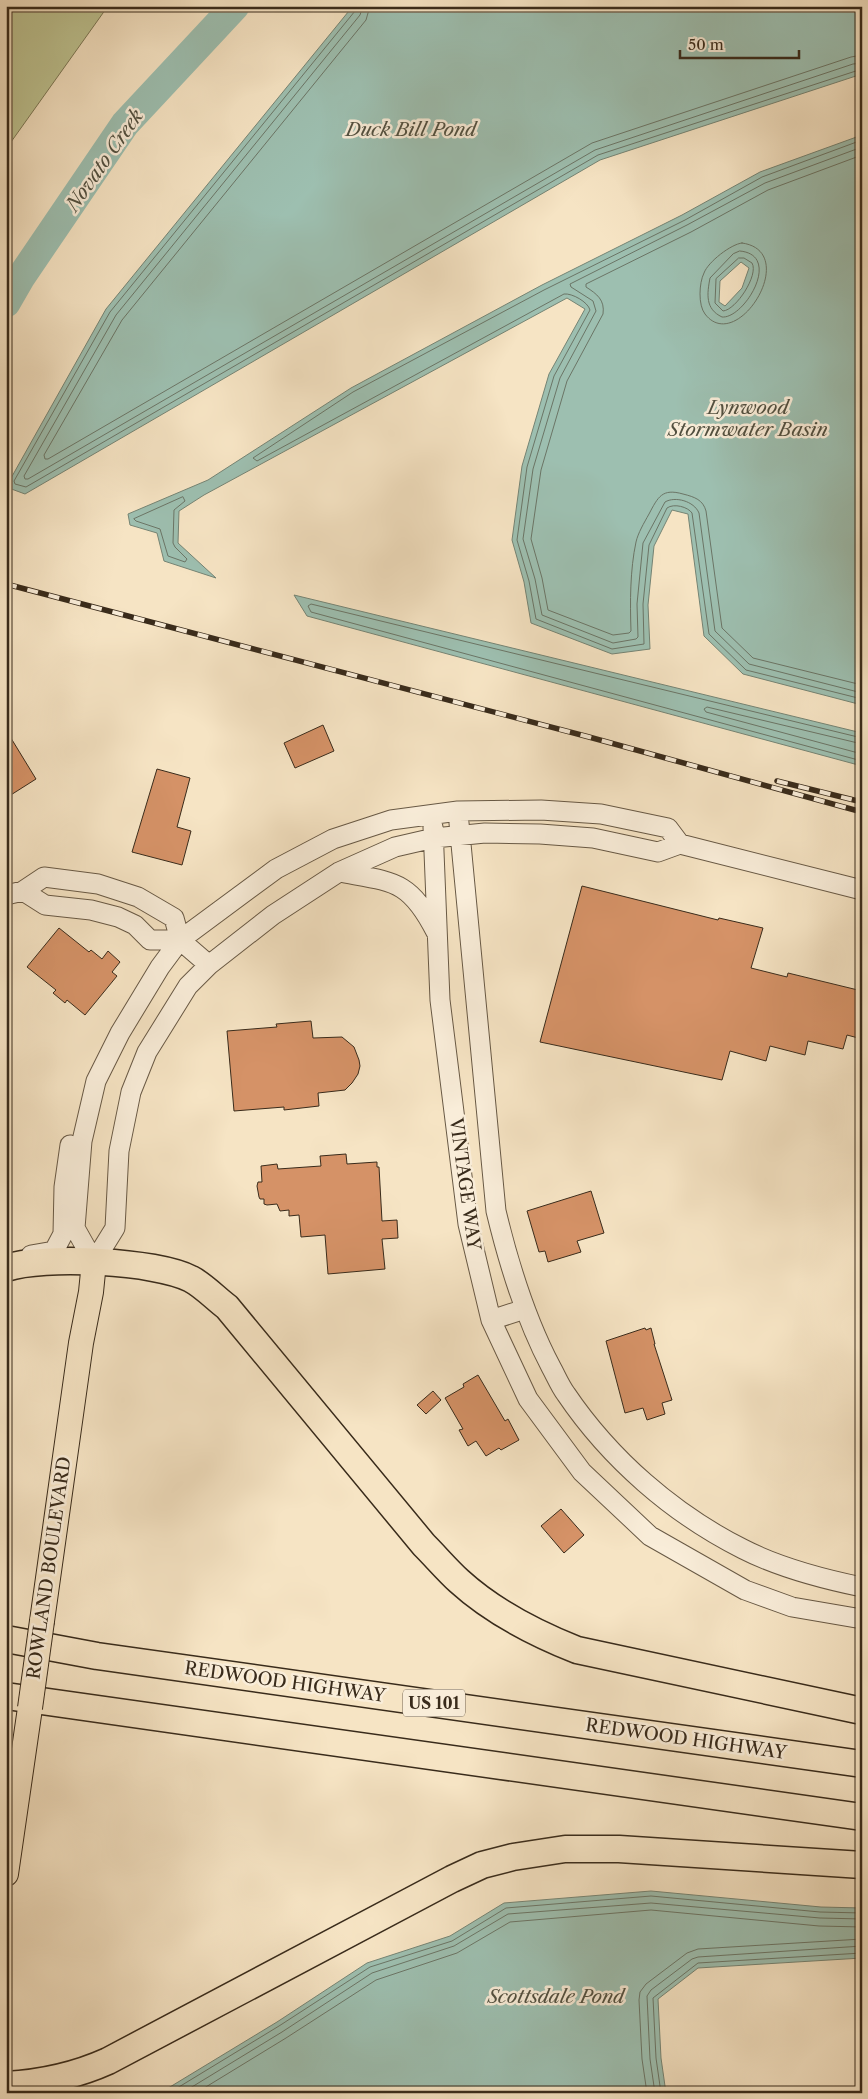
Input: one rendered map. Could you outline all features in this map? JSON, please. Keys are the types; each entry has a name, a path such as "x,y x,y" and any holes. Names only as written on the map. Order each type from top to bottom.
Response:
{"highway":[{"path":"14,1266 47,1260 94,1262 160,1268 191,1279 227,1307 431,1552 459,1581 490,1605 536,1634 577,1650 862,1711"},
{"name":"REDWOOD HIGHWAY","path":"6,1639 97,1656 862,1764"},
{"path":"6,1696 862,1817"},
{"path":"6,2085 21,2084 85,2071 108,2061 452,1879 482,1865 513,1857 565,1850 619,1850 862,1865"}],"main road":[{"name":"ROWLAND BOULEVARD","path":"6,1874 94,1262"}],"street":[{"path":"94,1262 75,1228 82,1141 96,1081 120,1033 160,967 180,940 276,869 333,839 391,820 458,811 541,810 601,814 668,828 680,844 862,890"},
{"name":"VINTAGE WAY","path":"458,811 496,1211 510,1269 525,1309 539,1344 565,1394 618,1459 674,1506 744,1549 821,1579 862,1587"},
{"name":"VINTAGE WAY","path":"431,815 434,838 440,1000 468,1224 491,1320 528,1399 582,1472 650,1536 745,1590 792,1607 862,1619"},
{"name":"ROWLAND BOULEVARD","path":"94,1262 115,1228 119,1152 131,1092 147,1052 188,986 209,965 273,915 339,872 394,847 434,838 460,835 540,834 592,838 658,852 680,844"},
{"path":"339,872 388,881 408,892 425,911 438,936"},
{"path":"14,893 44,877 98,884 138,897 174,918 180,940 209,965"},
{"path":"14,893 45,905 91,910 118,917 135,925 150,940 180,940"},
{"path":"14,1266 28,1256 54,1251 63,1234 64,1187 69,1146 85,1129"},
{"path":"491,1320 525,1309"}],"green space":[{"path":"6,6 108,6 6,149"}],"water":[{"name":"Duck Bill Pond","path":"353,6 862,6 862,74 600,160 25,494 6,487 106,309"},
{"name":"Lynwood Stormwater Basin","path":"862,135 862,705 743,674 704,636 688,514 672,510 654,546 648,605 650,649 612,654 531,623 524,582 512,540 522,466 549,374 585,309 567,298 204,495 179,511 178,543 216,578 164,561 157,533 130,525 128,514 208,480 351,388 542,285 682,215 760,172","holes":["741,262 749,268 742,288 725,306 719,302 720,281"]},
{"path":"294,595 862,733 862,766 307,616"},
{"name":"Scottsdale Pond","path":"651,1891 821,1907 862,1908 862,1958 698,1968 658,1999 661,2058 666,2093 160,2093 277,2022 367,1963 450,1936 504,1903"}],"building":[{"path":"323,725 334,751 295,768 284,743"},
{"path":"6,730 36,779 6,798"},
{"path":"157,769 190,778 177,827 191,831 182,865 132,852"},
{"path":"582,886 718,920 719,918 763,928 751,968 787,977 788,973 862,991 862,1039 847,1035 843,1049 808,1041 805,1055 770,1046 766,1061 730,1051 722,1080 540,1042"},
{"path":"59,928 89,952 91,950 102,959 108,951 120,962 112,972 117,976 85,1015 67,1000 65,1003 53,993 56,990 27,967"},
{"path":"311,1021 313,1038 342,1037 354,1047 360,1066 358,1074 352,1083 345,1090 318,1093 319,1106 284,1110 284,1107 234,1111 227,1031 277,1027 276,1024"},
{"path":"346,1154 347,1164 377,1162 377,1167 379,1167 382,1221 397,1220 398,1238 382,1239 385,1269 328,1274 325,1235 301,1237 299,1215 289,1216 289,1210 280,1211 277,1204 264,1204 264,1199 259,1197 257,1186 258,1182 262,1182 261,1166 277,1164 278,1169 321,1166 320,1156"},
{"path":"591,1191 604,1233 577,1241 581,1252 548,1262 545,1251 539,1252 527,1211"},
{"path":"645,1328 646,1330 651,1328 654,1344 672,1400 662,1403 665,1414 647,1420 643,1408 625,1413 606,1341"},
{"path":"478,1375 505,1421 508,1419 519,1440 501,1450 499,1448 486,1456 476,1441 468,1446 459,1430 463,1429 445,1398 464,1387 463,1384"},
{"path":"433,1391 441,1400 426,1414 417,1405"},
{"path":"561,1509 584,1535 564,1553 541,1526"}],"waterway":[{"name":"Novato Creek","path":"6,303 21,277 125,124 235,6"}],"railway":[{"path":"6,584 589,737 862,812"},
{"path":"777,781 862,802"}]}
